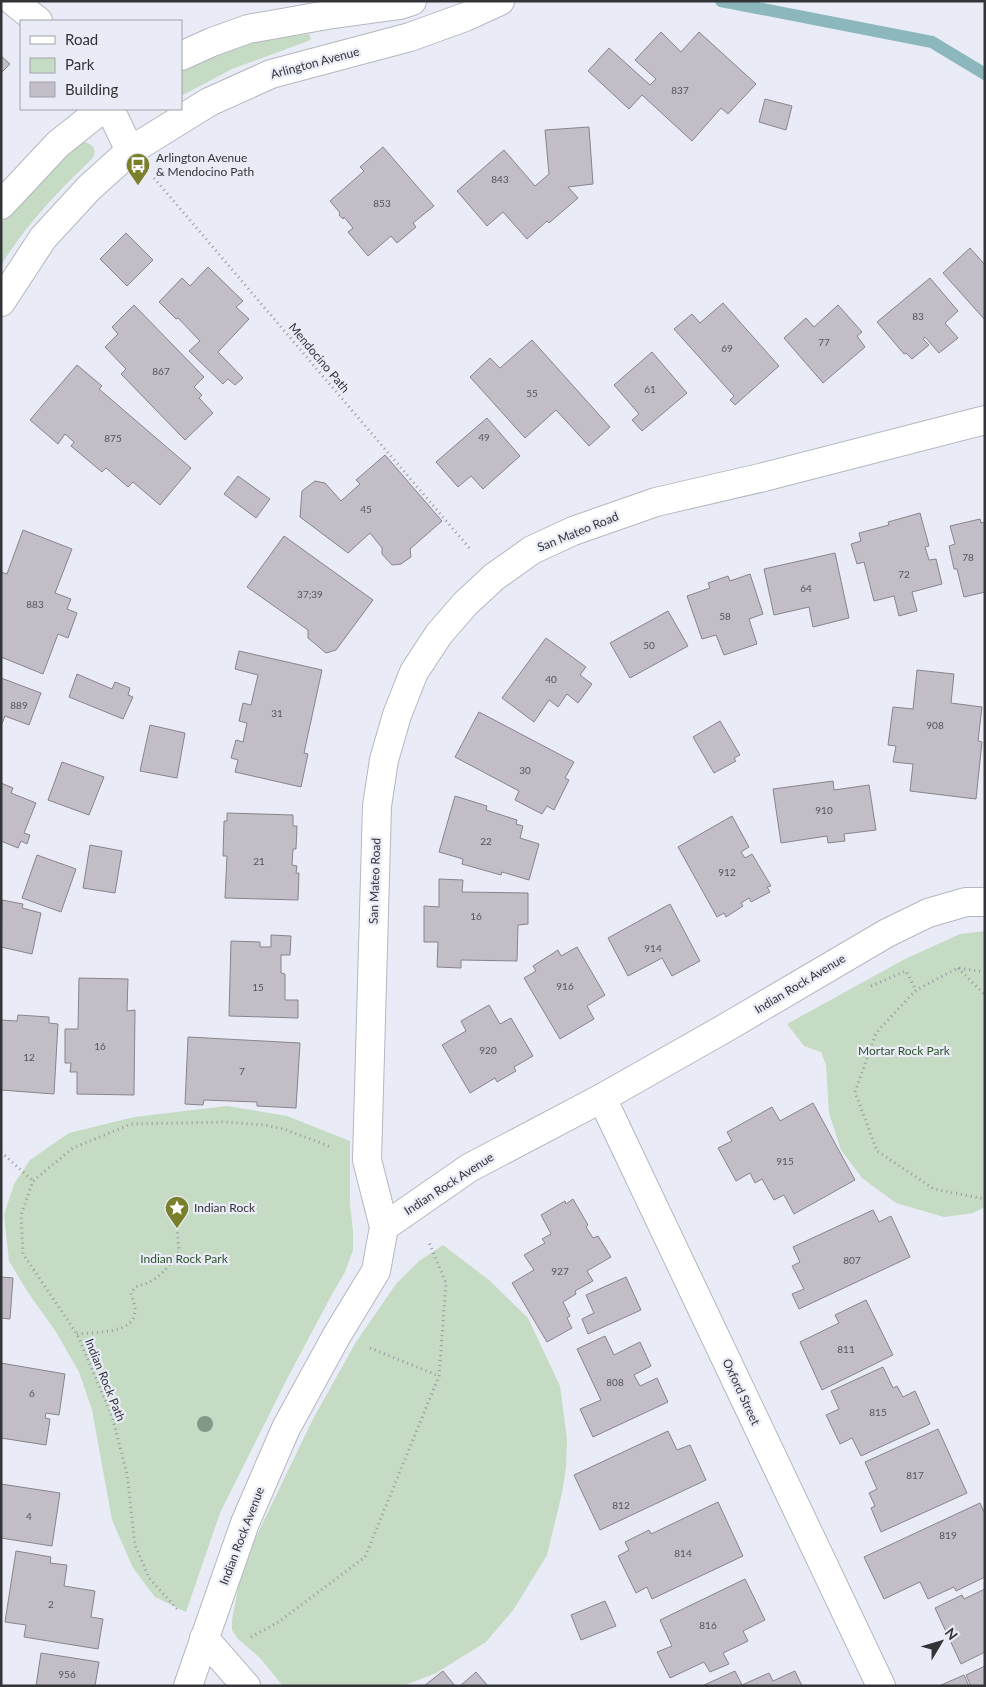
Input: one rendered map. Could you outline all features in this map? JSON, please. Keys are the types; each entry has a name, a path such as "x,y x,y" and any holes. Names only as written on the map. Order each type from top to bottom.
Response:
{"street":[{"path":"13,1 37,20"},
{"path":"182,56 212,42 248,30 400,5 412,1"},
{"name":"Arlington Avenue","path":"1,302 43,238 89,188 130,151 209,102 271,74 410,37 465,17 500,1"},
{"path":"1,205 58,144 101,110"},
{"path":"110,110 130,151"},
{"name":"San Mateo Road","path":"384,1227 367,1160 377,806 384,760 397,715 414,672 439,634 465,604 494,577 532,550 573,531 656,502 773,475 985,420"},
{"name":"Indian Rock Avenue","path":"188,1686 245,1524 286,1428 337,1335 376,1271 384,1227 469,1168 602,1098 887,933 928,914 966,902 985,902"},
{"name":"Oxford Street","path":"602,1098 881,1686"},
{"path":"204,1638 246,1686"}],"path":[{"name":"Mendocino Path","path":"130,151 494,577"},
{"path":"958,968 985,995"},
{"path":"985,972 958,968 916,990 876,1033 855,1092 878,1151 934,1189 985,1199"},
{"path":"867,988 906,972 916,990"},
{"path":"1,1152 33,1181 73,1148 131,1124 225,1122 264,1125 284,1129 367,1160"},
{"name":"Indian Rock Path","path":"33,1181 21,1215 23,1254 77,1334 112,1416 127,1474 135,1545 149,1578 204,1638"},
{"path":"250,1638 277,1623 365,1557 439,1376 446,1283 414,1206"},
{"path":"77,1334 113,1331 126,1327 132,1321 135,1310 131,1293 135,1287 147,1284 157,1278 167,1268 179,1250 177,1229"},
{"path":"337,1335 439,1376"}],"green space":[{"path":"309,34 311,39 232,69 182,95 182,71 220,53 262,40"},
{"path":"84,142 94,148 95,153 92,159 43,209 1,265 1,223 31,189 80,143"},
{"name":"Mortar Rock Park","path":"985,931 985,1207 973,1213 944,1217 896,1203 862,1178 841,1150 829,1113 826,1065 821,1052 804,1046 787,1024 905,959 960,934"},
{"name":"Indian Rock Park","path":"227,1106 287,1116 350,1141 350,1204 353,1250 345,1272 287,1379 220,1513 186,1612 155,1597 133,1568 112,1520 92,1410 79,1372 56,1332 27,1291 9,1261 4,1215 14,1184 30,1160 69,1133 134,1117"},
{"path":"443,1245 489,1280 528,1318 560,1386 567,1439 566,1468 547,1555 514,1609 486,1642 436,1673 403,1686 283,1686 260,1658 238,1639 232,1630 232,1620 240,1578 255,1539 313,1419 356,1342 396,1284 419,1261"}],"building":[{"path":"661,32 681,52 699,32 756,84 728,114 721,108 692,141 642,95 629,109 588,71 609,48 650,85 656,79 635,60"},
{"path":"1,56 10,64 1,73"},
{"path":"765,99 792,106 786,130 759,122"},
{"path":"589,127 593,184 568,187 578,198 527,239 503,212 487,226 457,191 504,150 535,186 549,174 545,130"},
{"path":"383,147 434,206 413,223 416,227 397,243 391,236 368,256 348,232 353,228 344,217 343,219 339,215 340,213 330,201 364,171 360,167"},
{"path":"126,233 153,260 127,286 100,259"},
{"path":"970,248 985,265 985,320 943,273"},
{"path":"208,267 243,301 236,307 249,319 218,352 243,378 235,385 228,379 223,384 189,351 200,341 178,318 176,319 159,302 182,278 190,286"},
{"path":"930,278 958,311 945,323 958,338 939,353 925,337 923,339 929,345 912,359 906,353 904,354 877,322"},
{"path":"723,303 779,366 735,405 730,400 734,396 674,329 692,314 700,323"},
{"path":"134,305 204,377 194,387 202,395 199,398 213,413 185,440 121,374 126,369 105,347 118,334 112,327"},
{"path":"838,305 862,332 857,336 865,347 823,383 784,338 806,318 814,327"},
{"path":"532,340 610,427 589,446 556,410 525,438 470,377 490,358 500,368"},
{"path":"652,352 687,393 642,431 632,420 639,414 614,385"},
{"path":"77,365 102,386 99,389 191,468 160,505 133,482 128,487 106,468 102,472 71,446 74,442 65,434 58,444 30,420"},
{"path":"487,418 520,456 483,489 471,476 458,487 436,462"},
{"path":"385,455 442,521 410,549 411,557 401,564 392,565 382,554 382,548 370,533 348,553 300,517 302,491 315,481 325,483 341,501 360,484 356,480"},
{"path":"238,476 270,499 256,518 224,494"},
{"path":"920,513 929,546 925,547 929,560 936,559 942,584 912,592 917,611 899,616 894,596 874,601 864,562 857,564 851,544 861,541 859,533 889,525 888,522"},
{"path":"980,519 981,523 985,522 985,592 964,597 957,569 954,569 949,546 955,544 950,526"},
{"path":"23,530 72,549 55,593 71,599 67,609 77,613 68,638 58,634 43,674 1,657 1,572 7,574"},
{"path":"284,536 373,600 336,650 326,653 308,638 308,630 247,587"},
{"path":"835,553 849,618 813,627 809,607 774,615 764,569"},
{"path":"750,574 763,614 749,619 757,644 724,655 716,635 702,639 687,596 710,588 708,583 728,576 730,581"},
{"path":"668,611 688,646 630,678 610,643"},
{"path":"546,638 586,667 580,675 592,684 578,703 567,694 558,707 549,700 534,722 502,698"},
{"path":"239,651 322,670 304,753 308,754 301,787 235,772 238,760 231,758 236,740 243,742 247,723 239,721 243,703 251,705 258,675 235,669"},
{"path":"917,670 954,674 951,703 982,707 978,741 982,742 976,799 910,791 913,764 893,762 896,746 888,745 893,707 913,709"},
{"path":"77,674 112,689 115,682 130,688 128,695 133,697 123,719 69,697"},
{"path":"1,678 41,693 29,725 5,716 1,726"},
{"path":"479,712 574,762 565,778 569,780 554,810 547,806 542,814 515,800 519,791 455,757"},
{"path":"720,721 740,755 734,758 736,761 714,773 693,737"},
{"path":"150,725 185,733 177,778 140,771"},
{"path":"62,762 104,777 89,815 48,800"},
{"path":"833,781 834,790 869,785 876,830 844,834 845,841 828,843 827,836 781,843 773,789"},
{"path":"1,783 13,788 11,793 36,803 24,833 30,835 27,844 21,841 18,848 1,841"},
{"path":"455,796 487,806 486,810 517,820 516,824 523,826 520,838 539,844 529,880 502,872 501,875 462,864 463,859 439,852"},
{"path":"227,813 293,815 293,826 297,826 296,849 293,849 292,865 297,866 296,873 299,873 298,900 225,898 227,856 223,856 224,821 227,821"},
{"path":"732,816 749,847 741,852 745,858 752,854 771,886 767,887 770,892 751,902 749,898 741,903 743,906 726,917 724,913 717,917 678,847"},
{"path":"90,845 122,851 115,893 83,888"},
{"path":"37,855 76,869 61,912 22,898"},
{"path":"439,879 463,880 462,892 528,893 528,924 518,925 517,961 461,960 461,968 437,967 438,942 424,942 424,906 439,907"},
{"path":"2,900 23,904 22,908 41,913 32,954 1,947"},
{"path":"670,904 700,961 672,976 662,958 628,976 608,938"},
{"path":"271,935 291,936 290,955 281,955 281,973 285,974 285,1000 298,1000 298,1018 229,1016 231,941 260,942 260,947 271,947"},
{"path":"577,947 605,995 587,1006 594,1019 560,1039 524,978 536,971 533,966 558,950 561,956"},
{"path":"79,978 128,979 127,1011 135,1010 134,1095 77,1094 77,1072 70,1072 71,1063 65,1063 65,1029 78,1029"},
{"path":"489,1005 500,1024 511,1018 533,1056 514,1067 516,1071 497,1082 495,1078 470,1093 442,1045 466,1031 461,1021"},
{"path":"18,1015 49,1017 49,1023 58,1024 54,1094 1,1090 1,1020 17,1021"},
{"path":"188,1037 300,1043 296,1108 257,1106 257,1102 204,1100 203,1105 185,1104"},
{"path":"813,1103 855,1180 794,1214 784,1195 774,1200 762,1179 755,1183 750,1173 736,1181 718,1148 732,1141 727,1132 772,1107 780,1121"},
{"path":"573,1199 593,1238 598,1236 611,1257 587,1271 593,1281 575,1291 576,1294 563,1302 570,1316 567,1318 572,1328 547,1342 512,1283 534,1270 524,1255 545,1243 542,1239 551,1234 541,1215 565,1201 566,1204"},
{"path":"873,1210 879,1222 891,1216 910,1257 799,1309 792,1294 804,1289 792,1266 800,1262 793,1247"},
{"path":"1,1277 13,1278 10,1319 1,1318"},
{"path":"626,1277 641,1310 588,1334 582,1319 594,1313 586,1295"},
{"path":"866,1300 893,1355 822,1390 800,1342 839,1323 835,1315"},
{"path":"605,1336 614,1355 640,1342 651,1366 634,1375 640,1386 657,1378 668,1402 593,1437 580,1409 601,1400 577,1349"},
{"path":"1,1363 65,1374 59,1415 46,1413 45,1418 50,1419 46,1445 1,1438"},
{"path":"883,1367 893,1388 897,1386 903,1397 915,1391 930,1424 861,1456 852,1438 840,1444 826,1415 839,1409 831,1391"},
{"path":"938,1429 967,1493 881,1532 871,1508 875,1506 869,1493 877,1489 865,1462"},
{"path":"668,1431 677,1450 690,1445 706,1480 600,1530 574,1475"},
{"path":"1,1484 60,1493 52,1546 1,1538"},
{"path":"718,1502 743,1556 652,1599 647,1587 636,1593 618,1556 629,1550 625,1542 649,1530 651,1534"},
{"path":"980,1503 985,1514 985,1577 956,1591 954,1587 928,1599 920,1582 884,1599 864,1557"},
{"path":"16,1551 51,1557 50,1563 67,1565 64,1586 95,1591 91,1617 103,1619 98,1649 24,1637 26,1625 5,1622"},
{"path":"745,1579 765,1620 743,1631 748,1641 723,1653 729,1664 710,1672 704,1662 670,1678 657,1652 672,1646 660,1620"},
{"path":"985,1589 985,1652 961,1664 935,1608 962,1595 964,1599"},
{"path":"605,1601 616,1626 581,1640 571,1615"},
{"path":"41,1653 99,1662 95,1686 36,1686"},
{"path":"985,1666 985,1686 971,1686 966,1675"},
{"path":"443,1671 455,1686 424,1686"},
{"path":"735,1671 742,1685 769,1673 773,1681 795,1671 802,1686 702,1686"},
{"path":"476,1672 488,1686 460,1686"},
{"path":"964,1675 969,1686 939,1686"}],"waterway":[{"path":"721,1 932,42 985,74"}],"place":[{"name":"Arlington Avenue & Mendocino Path","path":"138,186"},
{"name":"Indian Rock","path":"177,1229"}]}
